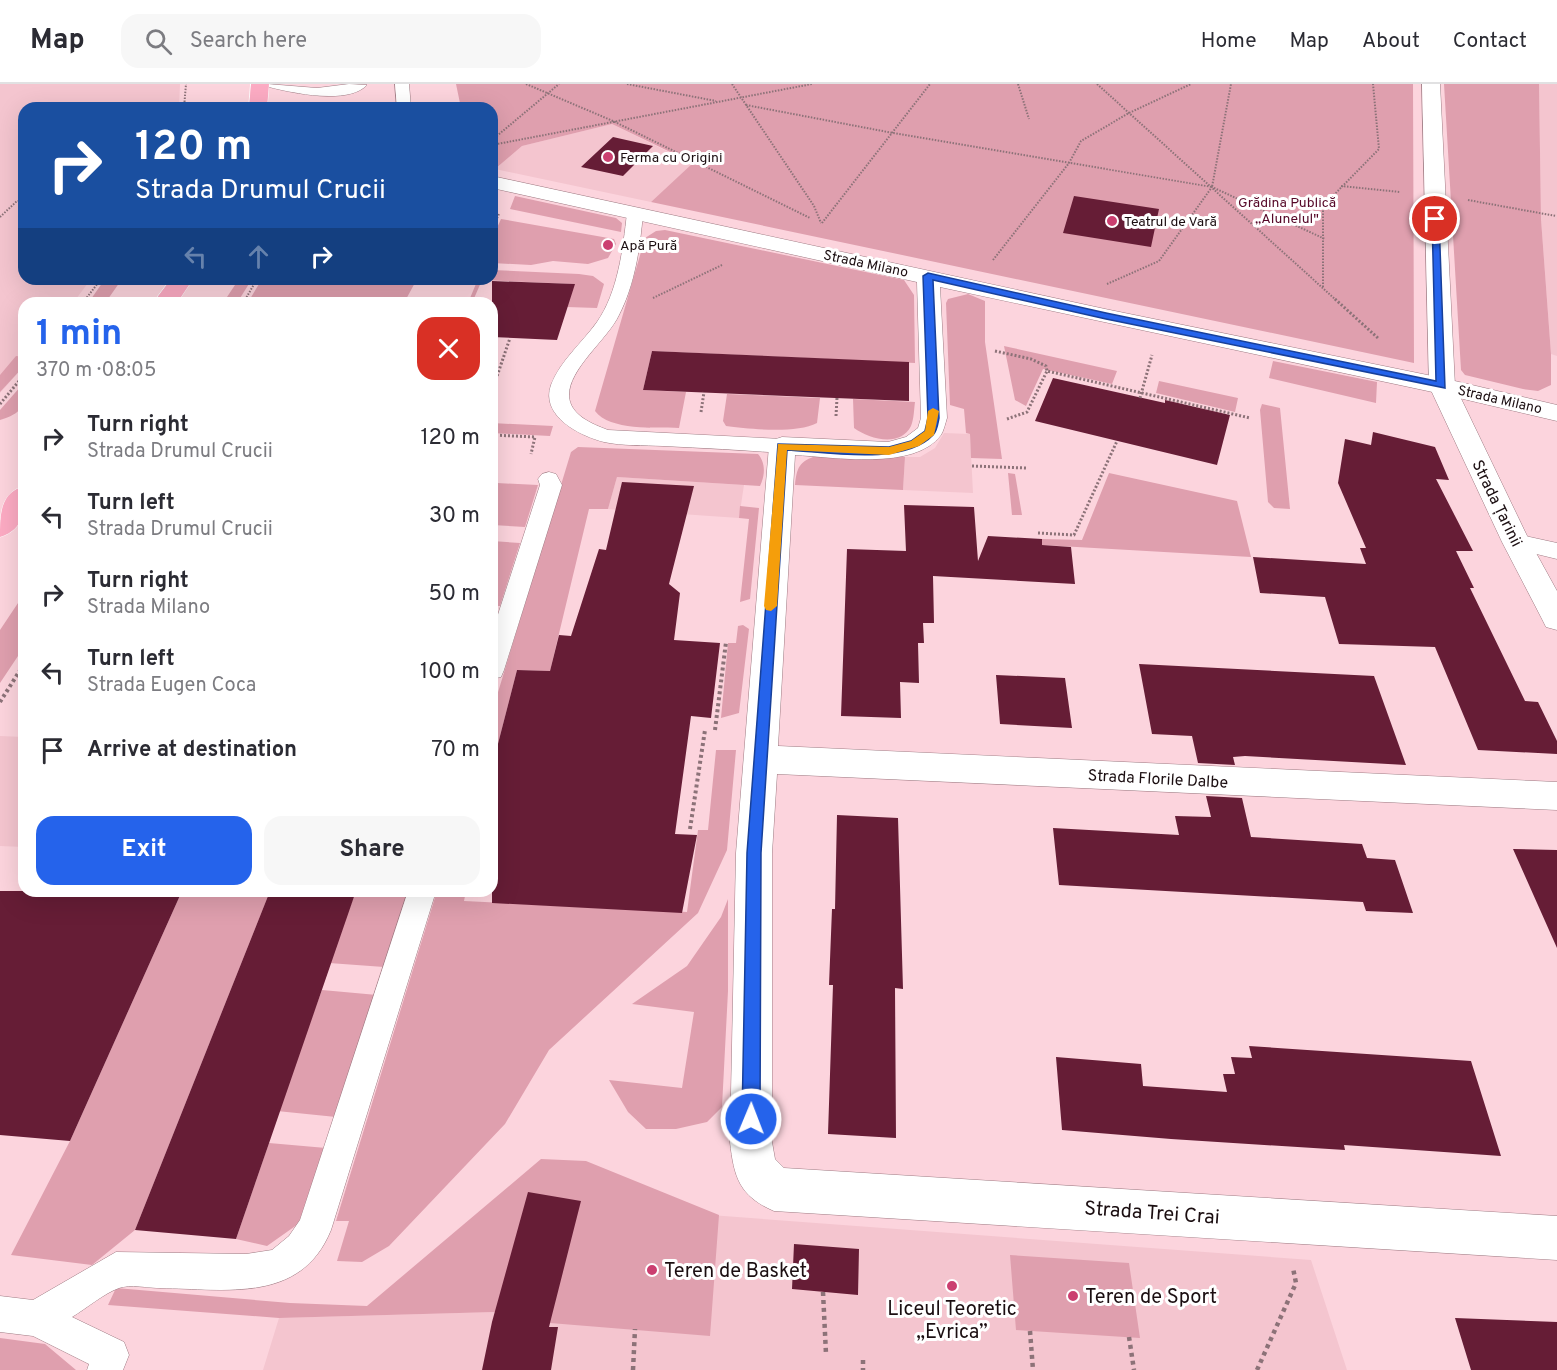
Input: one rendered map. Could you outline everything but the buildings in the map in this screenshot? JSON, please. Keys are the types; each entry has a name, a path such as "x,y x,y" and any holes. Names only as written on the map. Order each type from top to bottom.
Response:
{"main road":[{"path":"258,102 260,84"},
{"path":"0,527 18,503"}],"street":[{"path":"1431,84 1442,386"},
{"name":"Strada Milano","path":"498,184 1442,386 1557,413"},
{"path":"759,759 782,446 889,451 915,443 930,432 934,418 928,276"},
{"name":"Strada Țarinii","path":"1442,386 1516,542 1557,619"},
{"name":"Strada Florile Dalbe","path":"759,759 1557,796"},
{"name":"Strada Trei Crai","path":"759,759 754,853 751,1142 755,1170 774,1189 1557,1238"}],"lane":[{"path":"274,84 301,92 336,92 361,84"},
{"path":"336,102 361,84"},
{"path":"402,84 404,102"},
{"path":"301,92 312,102"},
{"path":"635,213 632,250 620,293 609,318 563,379 559,394 563,406 575,423 588,432 607,436 782,446"},
{"path":"498,651 551,485 549,478"},
{"path":"1516,542 1557,551"},
{"path":"36,1318 116,1270 246,1272 273,1267 287,1261 301,1248 315,1230 420,897"},
{"path":"0,1314 36,1318 111,1355 105,1370"}],"path":[{"path":"184,102 186,84"},
{"path":"526,84 613,121 821,224"},
{"path":"498,135 559,84"},
{"path":"627,84 720,102"},
{"path":"732,84 813,206 821,224"},
{"path":"498,145 812,84"},
{"path":"821,224 930,84"},
{"path":"1018,84 1029,119"},
{"path":"1097,84 1383,342"},
{"path":"987,268 1069,163 1081,141 1129,113 1191,84"},
{"path":"1107,284 1159,261 1212,187 1231,84"},
{"path":"1323,287 1323,206 1379,149 1373,84"},
{"path":"746,105 893,133 1212,187 1324,239"},
{"path":"1341,186 1384,191"},
{"path":"1466,200 1556,216"},
{"path":"0,217 18,201"},
{"path":"498,216 501,210"},
{"path":"609,318 772,242"},
{"path":"1140,398 1160,327"},
{"path":"498,373 510,338"},
{"path":"995,351 1030,359 1046,366 1047,371 1027,412 1007,419"},
{"path":"1047,371 1250,418"},
{"path":"0,404 18,382"},
{"path":"699,420 704,392"},
{"path":"498,435 535,436 531,456"},
{"path":"1038,533 1074,535 1117,441"},
{"path":"972,466 1026,468"},
{"path":"715,730 726,642"},
{"path":"0,702 18,674"},
{"path":"690,829 705,730"},
{"path":"1257,1370 1296,1283 1283,1220"},
{"path":"823,1292 826,1354"},
{"path":"633,1370 635,1329"},
{"path":"1030,1331 1033,1370"},
{"path":"1130,1337 1134,1370"},
{"path":"863,1360 863,1370"}],"shaded area":[{"path":"0,84 180,84 179,102 18,102 18,285 86,285 78,297 18,297 18,373 0,393"},
{"path":"1539,84 1557,84 1557,356 1551,354 1541,219"},
{"path":"612,124 693,164 651,202 498,170 498,166 522,146"},
{"path":"944,433 970,434 973,493 903,490 905,457 920,457 935,448"},
{"path":"617,477 744,485 739,518 608,509"},
{"path":"0,736 18,737 18,847 0,846"},
{"name":"Liceul Teoretic „Evrica”","path":"603,1207 1311,1260 1347,1370 263,1370 279,1318 495,1312 550,1323"}],"green space":[{"name":"Grădina Publică ,,Alunelul\"","path":"456,84 1413,84 1414,363 651,202 693,163 612,124 522,146 498,166 498,102 460,102"},
{"path":"1444,84 1539,84 1541,219 1551,354 1551,385 1538,391 1465,375 1461,370"},
{"path":"515,196 616,218 622,223 621,232 510,209"},
{"path":"501,219 614,239 616,244 608,258 588,264 553,261 531,265 498,263 498,226"},
{"path":"665,230 904,280 914,295 915,363 652,351 643,390 686,392 679,428 634,427 611,422 595,411 645,238 656,231"},
{"path":"498,270 593,276 604,284 597,308 567,307 574,284 498,281"},
{"path":"101,285 118,285 109,297 92,297"},
{"path":"235,285 248,285 241,297 227,297"},
{"path":"258,285 414,285 407,297 251,297"},
{"path":"476,285 480,285 475,297 470,297"},
{"path":"968,294 985,301 985,342 1002,459 971,458 970,434 966,433 964,409 950,405 946,303 948,299"},
{"path":"1004,346 1117,371 1112,384 1043,369 1026,406 1015,400"},
{"path":"18,356 18,372 0,392 0,375"},
{"path":"1273,361 1377,382 1376,403 1269,378"},
{"path":"1159,381 1238,398 1235,412 1156,393"},
{"path":"18,389 18,411 0,420 0,410"},
{"path":"727,394 820,398 817,423 785,430 726,426 723,421"},
{"path":"853,399 915,402 911,426 906,433 892,439 876,438 860,432 854,428"},
{"path":"1262,404 1280,408 1290,509 1274,508 1268,502 1260,410"},
{"path":"498,423 553,426 550,436 498,433"},
{"path":"578,447 758,454 762,461 764,474 760,486 617,477 608,509 589,509 550,671 517,670 498,744 498,692 571,452"},
{"path":"821,454 905,457 903,490 795,485 801,464"},
{"path":"1008,473 1015,474 1022,515 1012,515"},
{"path":"1109,473 1237,501 1251,557 1042,545 1042,539 1082,540"},
{"path":"498,483 538,485 525,527 498,525"},
{"path":"740,506 759,508 750,599 740,602 749,519 739,518"},
{"path":"498,541 520,543 500,606 498,606"},
{"path":"18,603 18,656 0,683 0,630"},
{"path":"743,625 749,629 739,713 721,718 728,643 736,643 738,626"},
{"path":"716,750 736,750 727,850 698,913 549,1050 505,1124 389,1246 362,1262 337,1261 349,1221 336,1221 435,897 465,897 464,901 687,912 698,830 708,830"},
{"path":"179,897 268,897 135,1230 92,1265 11,1255 70,1141"},
{"path":"354,897 408,897 384,967 329,963"},
{"path":"728,899 728,991 722,1107 707,1122 676,1129 646,1129 628,1112 609,1080 682,1088 694,1012 632,1004 687,966 721,917"},
{"path":"322,990 377,995 336,1117 277,1111"},
{"path":"269,1143 326,1148 301,1222 267,1246 236,1239"},
{"path":"541,1159 586,1161 719,1215 710,1336 550,1323 495,1312 279,1318 108,1305 116,1288 290,1303 367,1306"},
{"name":"Teren de Sport","path":"1010,1255 1129,1263 1140,1338 1016,1330"},
{"path":"0,1338 45,1344 76,1370 0,1370"}],"slow traffic":[{"path":"771,606 782,446 889,451 915,443 930,432 934,418 933,411"}],"place":[{"name":"Ferma cu Origini","path":"608,157"},
{"name":"Teatrul de Vară","path":"1112,221"},
{"name":"Apă Pură","path":"608,245"},
{"name":"Teren de Basket","path":"652,1270"},
{"name":"Liceul Teoretic „Evrica”","path":"952,1286"},
{"name":"Teren de Sport","path":"1073,1296"}],"route":[{"path":"751,1119 754,853 782,446 889,451 915,443 930,432 934,418 928,276 1106,316 1442,386 1439,363 1435,219"}]}
